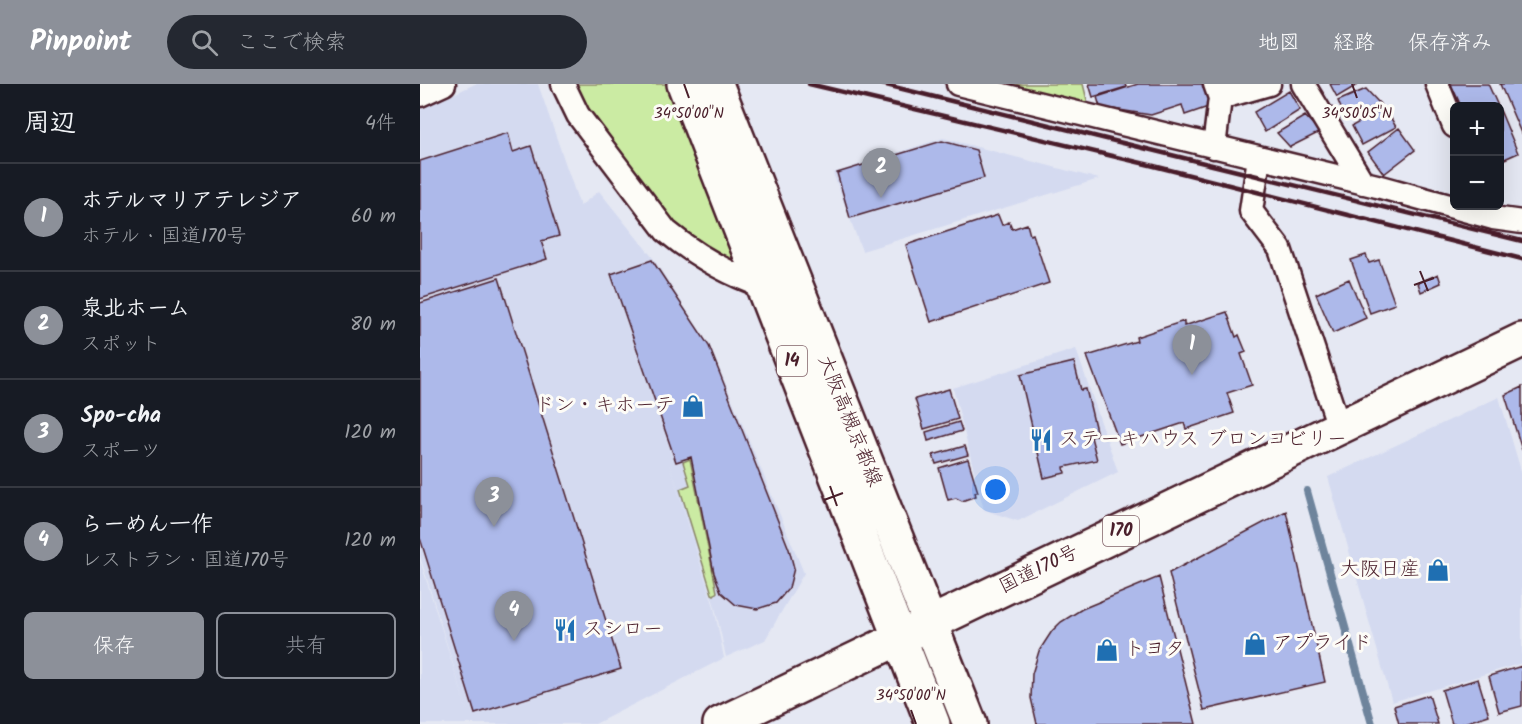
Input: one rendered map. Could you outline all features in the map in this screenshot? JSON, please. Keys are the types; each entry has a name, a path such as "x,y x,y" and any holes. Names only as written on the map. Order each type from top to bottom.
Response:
{"main road":[{"name":"大阪高槻京都線","path":"684,84 933,724"},
{"name":"大阪高槻京都線","path":"716,84 810,326 931,622 970,724"},
{"name":"国道170号","path":"720,724 1522,340"}],"street":[{"path":"420,95 444,84"},
{"path":"563,84 578,115 666,231 732,275 763,286"},
{"path":"958,84 1491,212 1522,222"},
{"path":"1214,147 1217,91 1269,84"},
{"path":"1304,84 1363,183"},
{"path":"1437,84 1450,114"},
{"path":"1259,158 1251,211 1280,249 1339,427"}],"shaded area":[{"path":"475,84 538,84 580,206 599,191 653,258 710,346 804,573 765,640 726,657 715,607 669,462 714,607 724,658 595,724 420,724 420,560 468,713 420,556 420,110"},
{"path":"943,138 1099,179 862,251 833,173"},
{"path":"1076,349 1118,472 1018,521 984,510 953,388"},
{"name":"大阪日産","path":"1499,397 1522,474 1522,663 1392,702 1328,477"}],"green space":[{"path":"574,84 667,84 735,261 730,263 671,221 592,119"},
{"path":"1004,84 1083,84 1088,104"},
{"path":"690,459 717,592 714,595 680,489 690,485 683,462"}],"building":[{"path":"1089,84 1125,84 1126,87 1093,97"},
{"path":"1138,84 1204,84 1211,106 1185,115 1182,105 1151,115 1100,107 1097,97"},
{"path":"1330,84 1359,84 1337,97"},
{"path":"1451,84 1488,84 1496,102 1459,102"},
{"path":"1500,84 1522,84 1522,133 1521,133"},
{"path":"1366,89 1380,104 1346,120 1338,101"},
{"path":"1289,91 1300,110 1265,132 1254,112"},
{"path":"1385,108 1396,127 1362,145 1352,126"},
{"path":"1305,116 1320,132 1290,147 1277,133"},
{"path":"1504,120 1518,153 1504,159"},
{"path":"1399,128 1415,150 1384,174 1368,152"},
{"path":"508,133 513,152 531,146 559,236 541,241 547,259 420,299 420,161"},
{"path":"942,141 976,150 984,178 850,218 837,173"},
{"path":"998,215 1002,225 1009,222 1012,229 1027,224 1030,235 1033,234 1049,283 931,322 906,245"},
{"path":"1366,255 1369,263 1379,260 1395,304 1370,313 1351,260"},
{"name":"ドン・キホーテ","path":"652,260 709,346 789,549 794,568 789,588 776,603 757,609 736,605 721,592 714,573 691,457 676,462 611,274"},
{"path":"1438,274 1441,283 1421,292 1418,283"},
{"path":"499,278 621,669 475,714 420,538 420,303"},
{"path":"1349,279 1366,318 1333,333 1316,294"},
{"path":"1227,312 1236,337 1239,335 1246,352 1241,354 1252,385 1227,393 1234,413 1186,429 1184,423 1120,444 1087,356 1137,341 1136,337 1184,321 1184,326"},
{"path":"1074,362 1081,390 1086,389 1097,435 1091,437 1097,460 1064,467 1065,473 1044,478 1020,375"},
{"path":"1522,387 1522,450 1505,395"},
{"path":"949,389 958,419 924,429 915,399"},
{"path":"959,422 962,431 928,441 926,432"},
{"path":"965,446 968,455 936,464 933,455"},
{"path":"968,459 978,492 975,492 976,496 962,501 956,498 948,500 939,468"},
{"path":"1286,511 1325,682 1204,710 1169,573"},
{"name":"トヨタ","path":"1159,577 1196,724 1037,724 1031,698 1032,674 1039,651 1052,631 1061,622 1082,609"},
{"path":"1522,666 1522,706 1499,712 1489,676"},
{"path":"1478,679 1489,715 1461,724 1452,724 1442,690"},
{"path":"1429,695 1438,724 1399,724 1394,706"}],"waterway":[{"path":"1307,491 1372,724"}],"railway":[{"path":"809,84 1150,165 1522,259"},
{"path":"882,84 1522,241"}],"place":[{"name":"泉北ホーム","path":"881,198"},
{"name":"ホテルマリアテレジア","path":"1192,375"},
{"name":"ドン・キホーテ","path":"693,406"},
{"name":"ステーキハウス ブロンコビリー","path":"1041,440"},
{"name":"Spo-cha","path":"494,527"},
{"name":"大阪日産","path":"1438,570"},
{"name":"スシロー","path":"565,630"},
{"name":"らーめん一作","path":"514,641"},
{"name":"アプライド","path":"1255,644"},
{"name":"トヨタ","path":"1107,650"}]}
